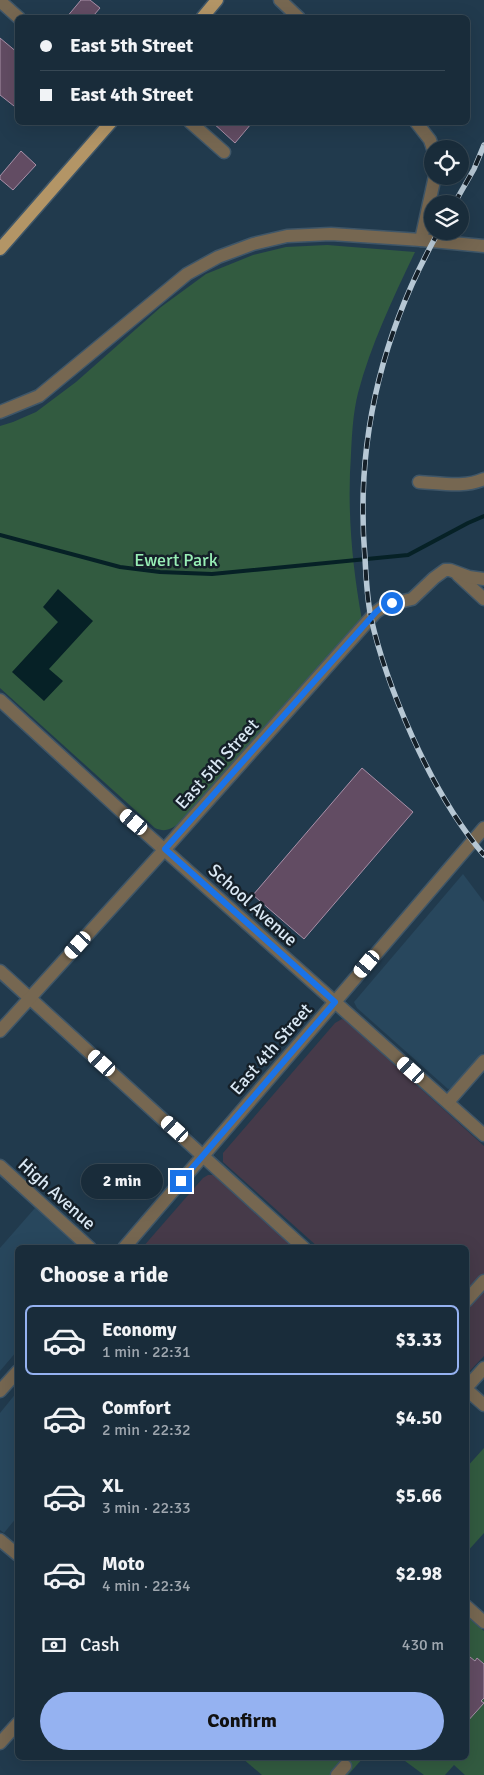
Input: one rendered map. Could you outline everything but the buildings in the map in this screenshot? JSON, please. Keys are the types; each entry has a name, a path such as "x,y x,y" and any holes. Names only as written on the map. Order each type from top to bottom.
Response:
{"main road":[{"path":"204,15 217,0"},
{"path":"0,249 108,125"}],"street":[{"path":"280,0 296,15"},
{"path":"0,1 16,15"},
{"path":"193,125 224,152"},
{"path":"418,125 430,140"},
{"path":"421,240 433,185"},
{"path":"0,412 39,396 180,279 218,257 252,244 287,236 331,234 421,240 482,248"},
{"path":"419,482 464,484 484,479"},
{"name":"East 5th Street","path":"0,1031 376,612 386,605 410,600 442,572 448,570 454,572"},
{"path":"454,572 468,577 484,579"},
{"path":"454,572 484,599"},
{"name":"School Avenue","path":"0,700 484,1135"},
{"name":"East 4th Street","path":"127,1245 484,828"},
{"path":"0,971 301,1245"},
{"path":"448,1102 484,1061"},
{"name":"High Avenue","path":"0,1166 87,1245"},
{"path":"469,1298 484,1281"},
{"path":"469,1386 484,1368"},
{"path":"0,1391 15,1374"},
{"path":"469,1392 484,1405"},
{"path":"0,1540 15,1552"},
{"path":"469,1609 484,1622"},
{"path":"0,1743 15,1726"}],"shaded area":[{"path":"58,589 93,621 49,669 63,681 44,701 12,672 58,622 43,607"},
{"path":"463,874 484,902 484,1052 453,1088 448,1089 357,1008 354,1002"},
{"path":"342,1019 345,1020 484,1146 484,1356 469,1372 469,1245 316,1245 223,1162 223,1153 335,1023"},
{"path":"208,1175 215,1175 295,1245 145,1245 203,1178"},
{"path":"35,1208 76,1245 15,1245 15,1353 0,1371 0,1248"},
{"path":"15,1394 15,1519 4,1533 0,1530 0,1413"}],"green space":[{"name":"Ewert Park","path":"327,245 415,252 376,339 363,375 355,408 352,431 350,517 353,558 362,620 177,825 161,830 155,828 0,688 0,426 36,412 76,382 161,307 206,274 253,255 286,247"},
{"path":"484,1448 484,1533 469,1550 469,1465"},
{"path":"469,1618 484,1631 484,1775 465,1775 454,1765 445,1775 424,1775 404,1760 469,1760"},
{"path":"244,1760 361,1760 348,1775 262,1775"}],"waterway":[{"path":"0,535 120,567 160,572 212,574 408,555 484,516"}],"railway":[{"path":"459,195 474,169 484,145"},
{"path":"434,240 402,308 388,348 377,389 369,430 364,472 363,515 366,580 371,618 379,648 388,678 406,722 419,752 444,798 463,828 484,855"}],"route":[{"path":"181,1181 335,1002 165,849 376,612 383,606 392,603"}]}
